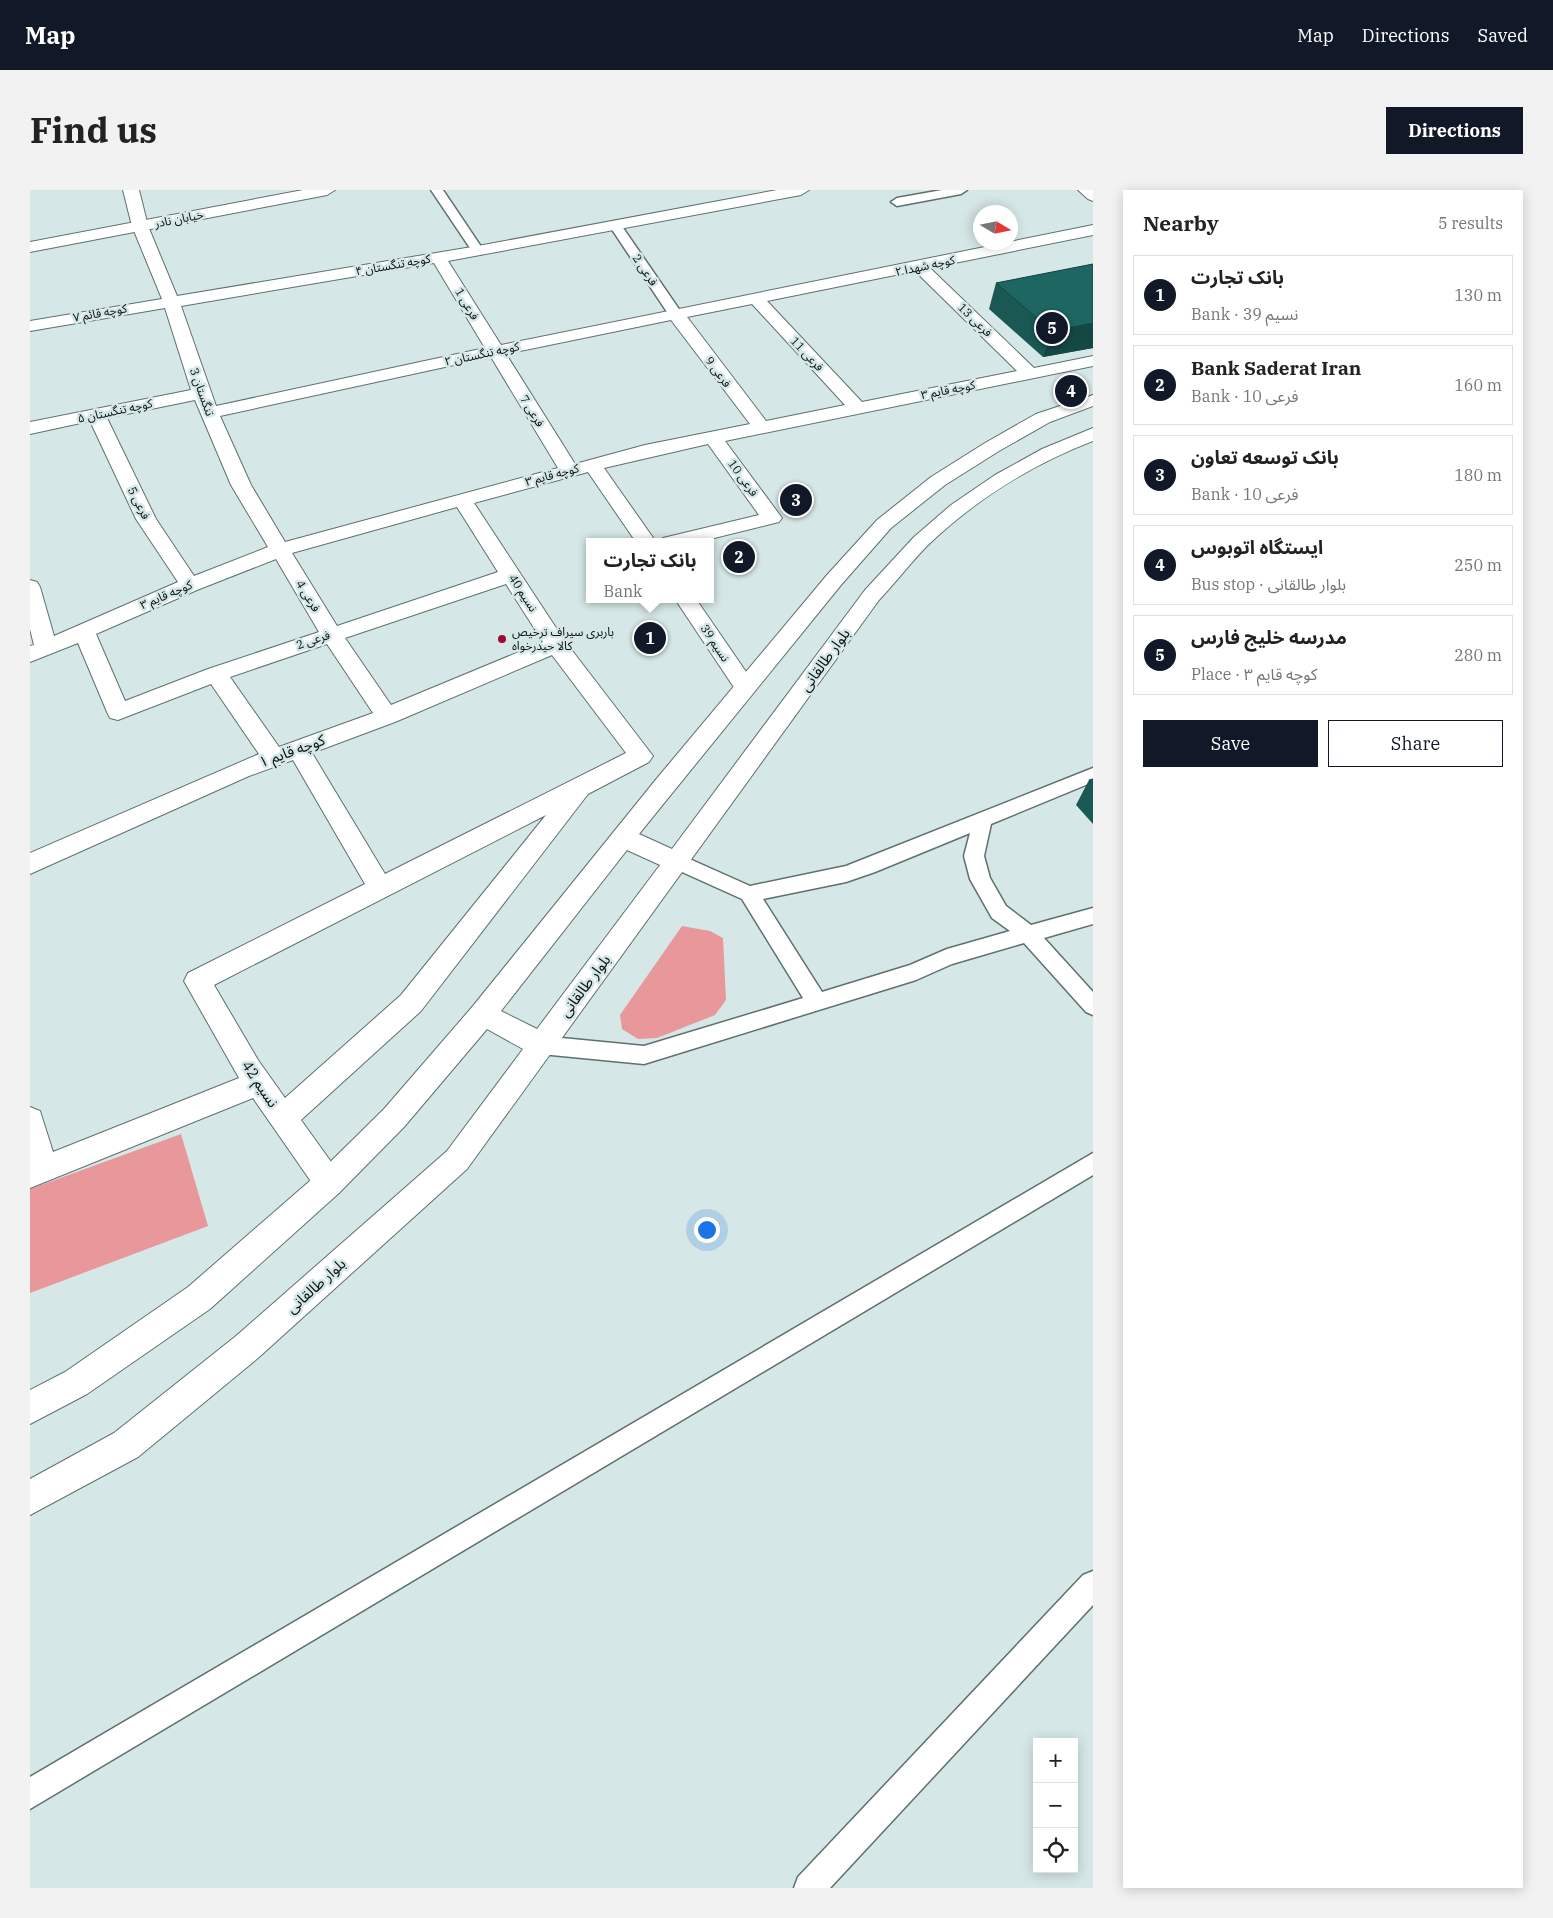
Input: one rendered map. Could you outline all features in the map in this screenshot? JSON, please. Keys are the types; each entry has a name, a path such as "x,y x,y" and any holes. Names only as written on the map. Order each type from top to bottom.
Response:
{"street":[{"name":"تنگستان 3","path":"131,190 140,226 171,301 209,413 241,485 280,550"},
{"name":"خیابان نادر","path":"30,247 327,190"},
{"name":"کوچه تنگستان ۴","path":"171,301 478,251 801,190"},
{"path":"1086,190 1093,196"},
{"name":"کوچه شهدا ۲","path":"756,299 920,267 1093,230"},
{"name":"فرعی 1","path":"438,257 495,351"},
{"name":"فرعی 13","path":"920,267 1030,374"},
{"name":"کوچه تنگستان ۲","path":"209,413 495,351 756,299"},
{"name":"فرعی 11","path":"756,299 858,408"},
{"name":"کوچه قائم ۷","path":"30,326 171,301"},
{"name":"فرعی 9","path":"676,315 762,428"},
{"name":"فرعی 7","path":"495,351 569,470"},
{"name":"کوچه قایم ۳","path":"38,652 84,630 190,585 280,550 569,470 645,450 1093,361"},
{"name":"کوچه تنگستان ۵","path":"30,428 201,393"},
{"path":"30,1408 76,1384 199,1298 329,1184 394,1118 483,1014 745,687 834,580 884,524 938,481 992,447 1043,418 1093,400"},
{"name":"فرعی 5","path":"96,415 146,519 190,585"},
{"name":"بلوار طالقانی","path":"30,1498 126,1445 291,1308 457,1160 678,862 872,594 922,540 974,498 1026,465 1093,434"},
{"name":"فرعی 10","path":"687,538 772,518 713,437"},
{"path":"593,465 643,538"},
{"name":"نسیم 40","path":"462,500 556,645 641,756 582,787"},
{"name":"فرعی 4","path":"280,550 331,634 387,716"},
{"name":"فرعی 2","path":"84,630 118,712 216,674 511,575"},
{"path":"30,587 38,652"},
{"name":"نسیم 39","path":"688,603 745,687"},
{"name":"کوچه قایم ۱","path":"30,864 274,758 387,716 556,645"},
{"path":"216,674 274,758"},
{"path":"298,749 381,889 582,787"},
{"path":"283,1118 411,1003 582,787"},
{"path":"623,837 678,862"},
{"name":"نسیم 42","path":"329,1184 258,1083 197,980 381,889"},
{"path":"483,1014 541,1045"},
{"path":"30,1120 36,1173 258,1083"},
{"path":"30,1388 76,1384"}],"lane":[{"path":"437,190 478,251"},
{"path":"897,202 961,190"},
{"name":"فرعی 2","path":"615,225 676,315"},
{"path":"750,894 860,869 1093,775"},
{"path":"983,820 974,856 980,879 999,912 1030,936 1093,1006"},
{"path":"678,862 750,894 817,1002"},
{"path":"541,1045 644,1055 916,972 947,957 1030,936 1093,916"},
{"path":"30,1794 1093,1163"},
{"path":"809,1888 1093,1585"}],"shaded area":[{"path":"682,926 710,931 723,938 726,1000 715,1015 657,1038 638,1039 622,1029 620,1015"},
{"path":"181,1134 208,1226 30,1293 30,1189"}],"building":[{"path":"1093,264 1093,323 1052,331 996,283"}],"place":[{"name":"مدرسه خلیج فارس","path":"1052,328"},
{"name":"ایستگاه اتوبوس","path":"1071,391"},
{"name":"بانک توسعه تعاون","path":"796,500"},
{"name":"Bank Saderat Iran","path":"739,557"},
{"name":"بانک تجارت","path":"650,638"},
{"name":"باربری سیراف ترخیص کالا حیدرخواه","path":"502,639"}]}
